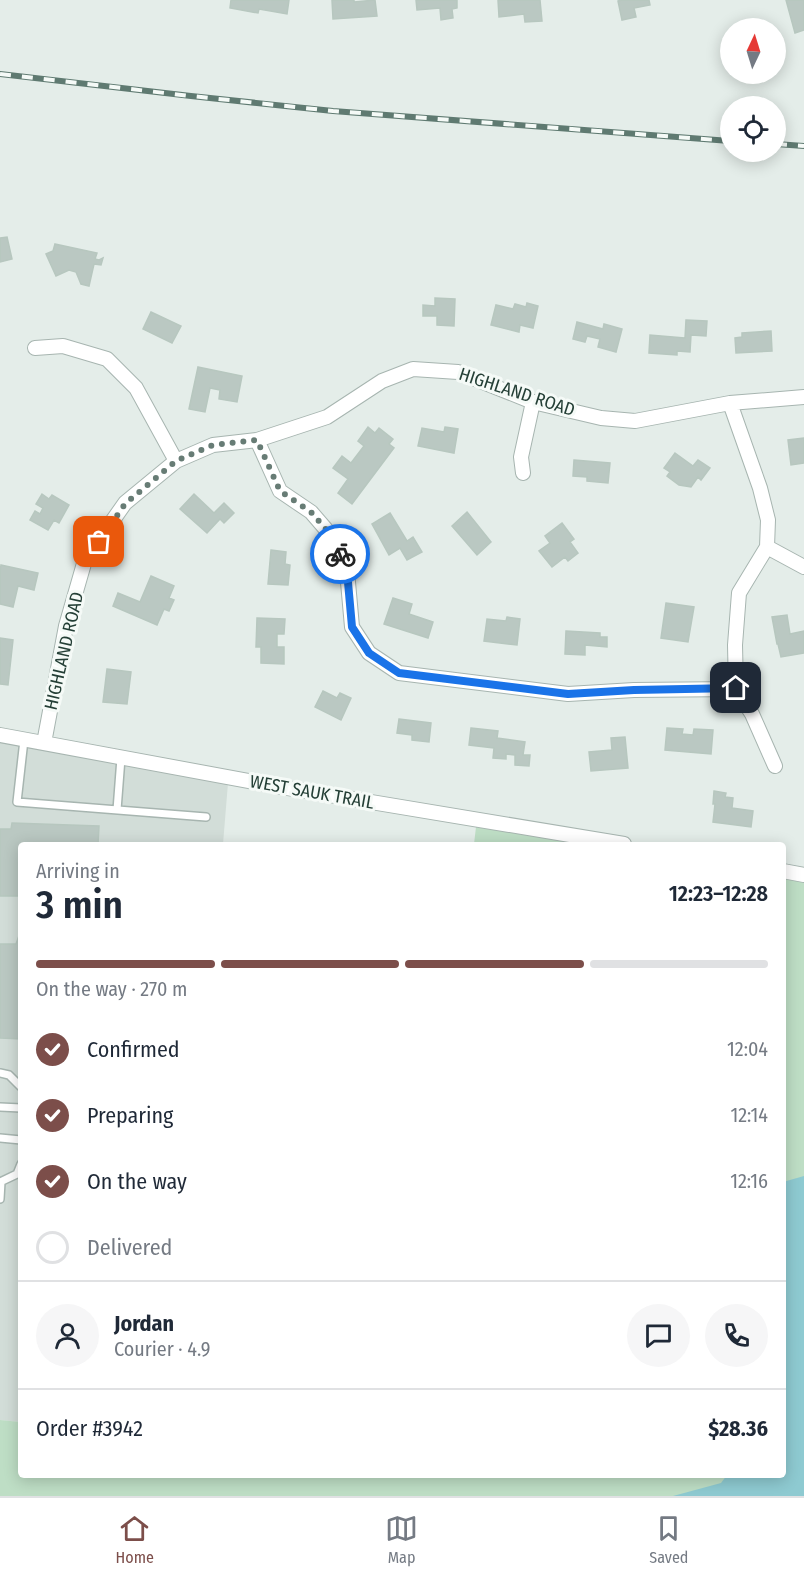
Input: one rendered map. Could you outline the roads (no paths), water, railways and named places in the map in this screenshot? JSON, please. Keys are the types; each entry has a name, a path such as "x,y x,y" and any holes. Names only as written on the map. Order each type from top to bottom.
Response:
{"street":[{"path":"35,348 63,346 107,359 136,388 176,461"},
{"name":"HIGHLAND ROAD","path":"44,743 66,626 86,560 125,504 176,461 213,445 257,440 327,417 382,381 413,369 458,372 533,402 601,418 635,421 730,403 804,397"},
{"path":"523,473 521,457 533,402"},
{"path":"730,403 760,488 768,520 767,547 739,593 735,645 736,688 752,714 775,766"},
{"path":"257,440 280,491 311,512 336,541 347,571 352,627 369,653 399,673 568,694 736,688"},
{"path":"767,547 804,567"},
{"name":"WEST SAUK TRAIL","path":"0,735 281,787 612,842"},
{"path":"786,871 804,874"}],"lane":[{"path":"24,740 17,802 206,817"},
{"path":"117,810 121,758"},
{"path":"0,1073 9,1075 18,1084"},
{"path":"0,1107 18,1108"},
{"path":"0,1138 18,1140"},
{"path":"0,1199 0,1182 18,1172"}],"water":[{"path":"804,1176 804,1496 673,1496 721,1483 725,1478 786,1478 786,1181"}],"railway":[{"path":"0,74 333,111 720,140"},
{"path":"786,145 804,146"}]}
